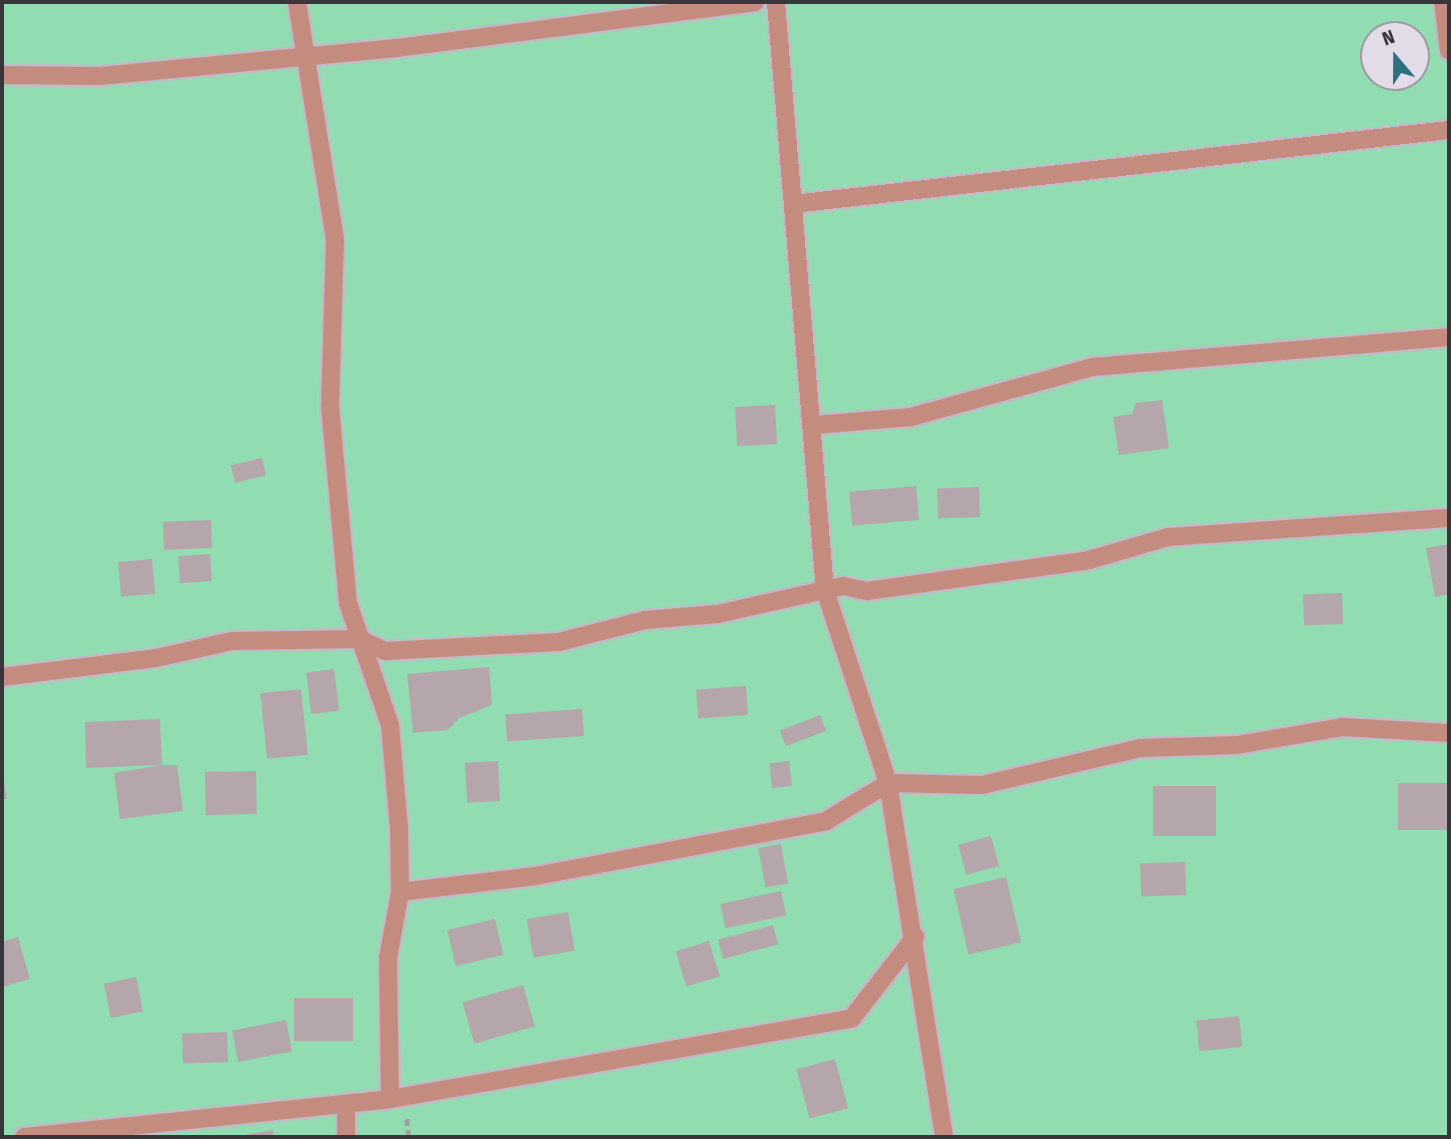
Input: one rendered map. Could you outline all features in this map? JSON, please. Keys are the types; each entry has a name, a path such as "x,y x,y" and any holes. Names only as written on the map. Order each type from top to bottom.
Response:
{"street":[{"path":"297,2 302,56 334,239 332,449 348,603 390,725 400,892 388,958 390,1100"},
{"path":"2,75 100,76 302,56 755,2"},
{"path":"776,2 815,425 825,590 888,783 915,937 944,1137"},
{"path":"1443,2 1449,51"},
{"path":"793,204 1449,130"},
{"path":"815,425 911,417 1093,368 1449,337"},
{"path":"2,677 156,658 232,640 360,639 385,651 559,642 645,620 718,614 825,590 867,591 1090,560 1168,537 1449,518"},
{"path":"400,892 511,881 826,821 888,783 982,785 1141,748 1263,742 1343,727 1449,733"},
{"path":"23,1137 390,1100 852,1018 915,937"},
{"path":"346,1104 346,1137"}],"green space":[{"path":"2,2 1449,2 1449,1137 2,1137"}],"building":[{"path":"1162,400 1169,448 1119,455 1113,417 1132,414 1136,403"},
{"path":"775,405 777,444 737,446 735,407"},
{"path":"262,458 266,476 235,483 231,465"},
{"path":"916,486 919,520 852,526 849,492"},
{"path":"979,487 980,517 938,518 937,488"},
{"path":"211,520 212,548 164,550 163,522"},
{"path":"1449,544 1449,594 1435,597 1426,548"},
{"path":"210,554 212,581 180,583 178,556"},
{"path":"152,559 155,594 121,597 118,562"},
{"path":"1342,593 1343,624 1304,625 1303,594"},
{"path":"489,667 492,705 459,718 448,730 413,733 407,674"},
{"path":"334,669 339,711 311,714 306,672"},
{"path":"746,686 748,715 698,718 696,689"},
{"path":"301,689 308,755 267,759 260,693"},
{"path":"582,709 584,736 507,741 505,714"},
{"path":"820,715 826,731 786,746 780,730"},
{"path":"160,719 162,765 86,768 85,722"},
{"path":"498,761 500,801 467,803 465,763"},
{"path":"789,761 792,786 772,788 769,763"},
{"path":"177,765 183,811 120,819 114,773"},
{"path":"256,771 257,814 206,815 205,772"},
{"path":"2,772 7,799 2,799"},
{"path":"1398,783 1449,783 1449,830 1398,830"},
{"path":"1153,786 1216,786 1216,836 1153,836"},
{"path":"991,836 999,866 966,875 958,845"},
{"path":"781,844 788,883 765,887 758,848"},
{"path":"1185,862 1186,895 1141,897 1140,864"},
{"path":"1006,877 1021,942 968,954 953,889"},
{"path":"781,891 786,915 726,928 720,904"},
{"path":"568,912 575,950 533,958 527,919"},
{"path":"495,919 503,955 456,966 447,930"},
{"path":"773,925 778,944 723,959 718,940"},
{"path":"18,937 30,979 2,987 2,942"},
{"path":"709,941 720,976 686,987 676,951"},
{"path":"136,977 143,1011 111,1018 104,984"},
{"path":"523,985 535,1026 474,1044 462,1002"},
{"path":"294,998 353,998 353,1041 294,1041"},
{"path":"1239,1016 1242,1047 1199,1051 1196,1020"},
{"path":"286,1020 292,1051 238,1062 232,1030"},
{"path":"227,1032 228,1062 183,1064 182,1034"},
{"path":"835,1059 848,1108 810,1119 796,1069"},
{"path":"273,1130 274,1137 240,1137 240,1136"}]}
